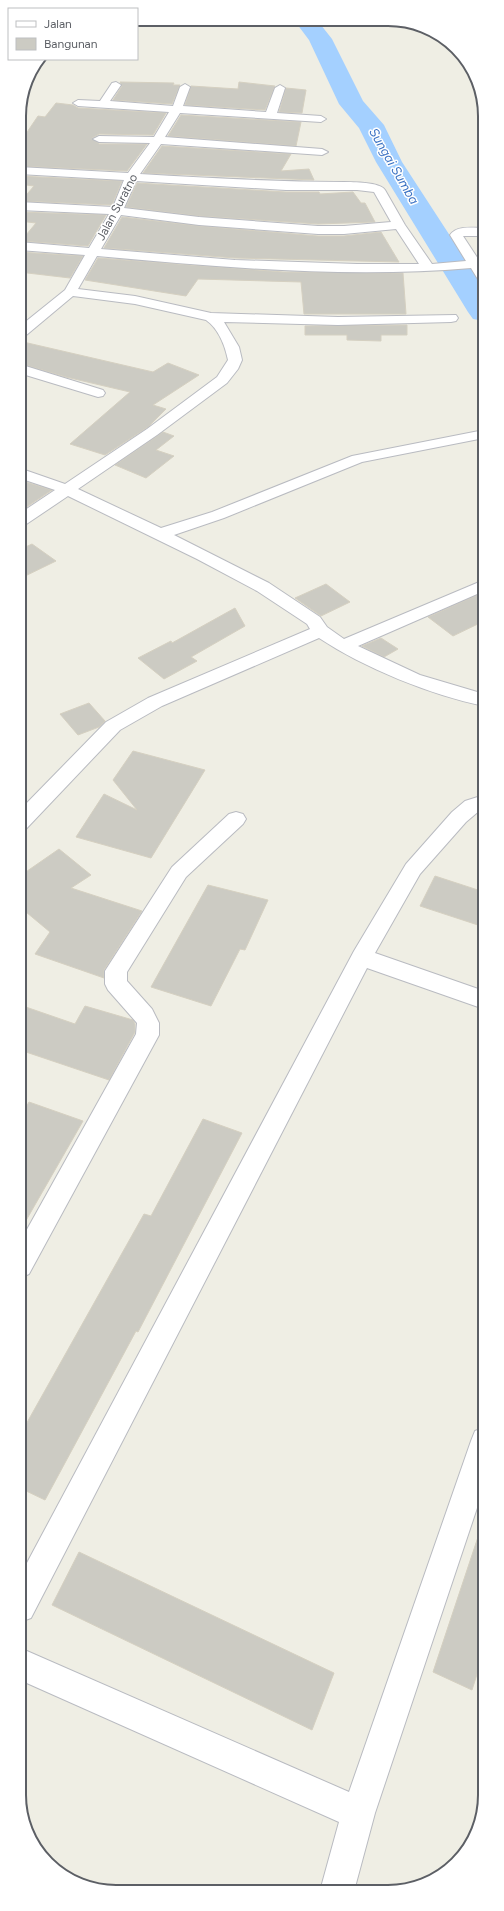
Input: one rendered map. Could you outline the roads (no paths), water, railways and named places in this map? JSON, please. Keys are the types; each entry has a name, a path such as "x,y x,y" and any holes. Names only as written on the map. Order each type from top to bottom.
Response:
{"street":[{"path":"104,104 116,85"},
{"name":"Jalan Suratno","path":"26,328 70,292 117,212 132,176 158,140 177,108 185,87"},
{"path":"270,116 280,88"},
{"path":"78,103 177,108 321,119"},
{"path":"99,139 158,140 322,152"},
{"path":"26,170 286,186 356,186 376,189 379,190 399,225 434,268"},
{"path":"26,206 117,212 199,221 318,230 344,230 399,225"},
{"path":"478,232 460,232 456,235 478,270"},
{"path":"26,246 234,264 478,270"},
{"path":"70,292 135,300 210,317 338,321 451,318"},
{"path":"26,517 152,432 222,380 235,360 232,347 218,322 210,317"},
{"path":"26,370 98,393"},
{"path":"160,534 218,515 357,459 478,435"},
{"path":"26,475 66,489 203,554 263,587 314,621 320,631 343,646 414,680 478,698"},
{"path":"343,646 478,588"},
{"path":"26,818 113,726 155,702 320,631"},
{"path":"26,1596 362,957 413,869 459,818 472,806 478,804"},
{"path":"26,1255 147,1035 148,1023 144,1015 116,984 116,971 179,872 236,819"},
{"path":"362,957 478,998"},
{"path":"339,1885 358,1813 478,1462"},
{"path":"26,1667 358,1813"}],"waterway":[{"name":"Sungai Sumba","path":"310,26 320,39 352,104 371,125 389,162 478,303"}]}
